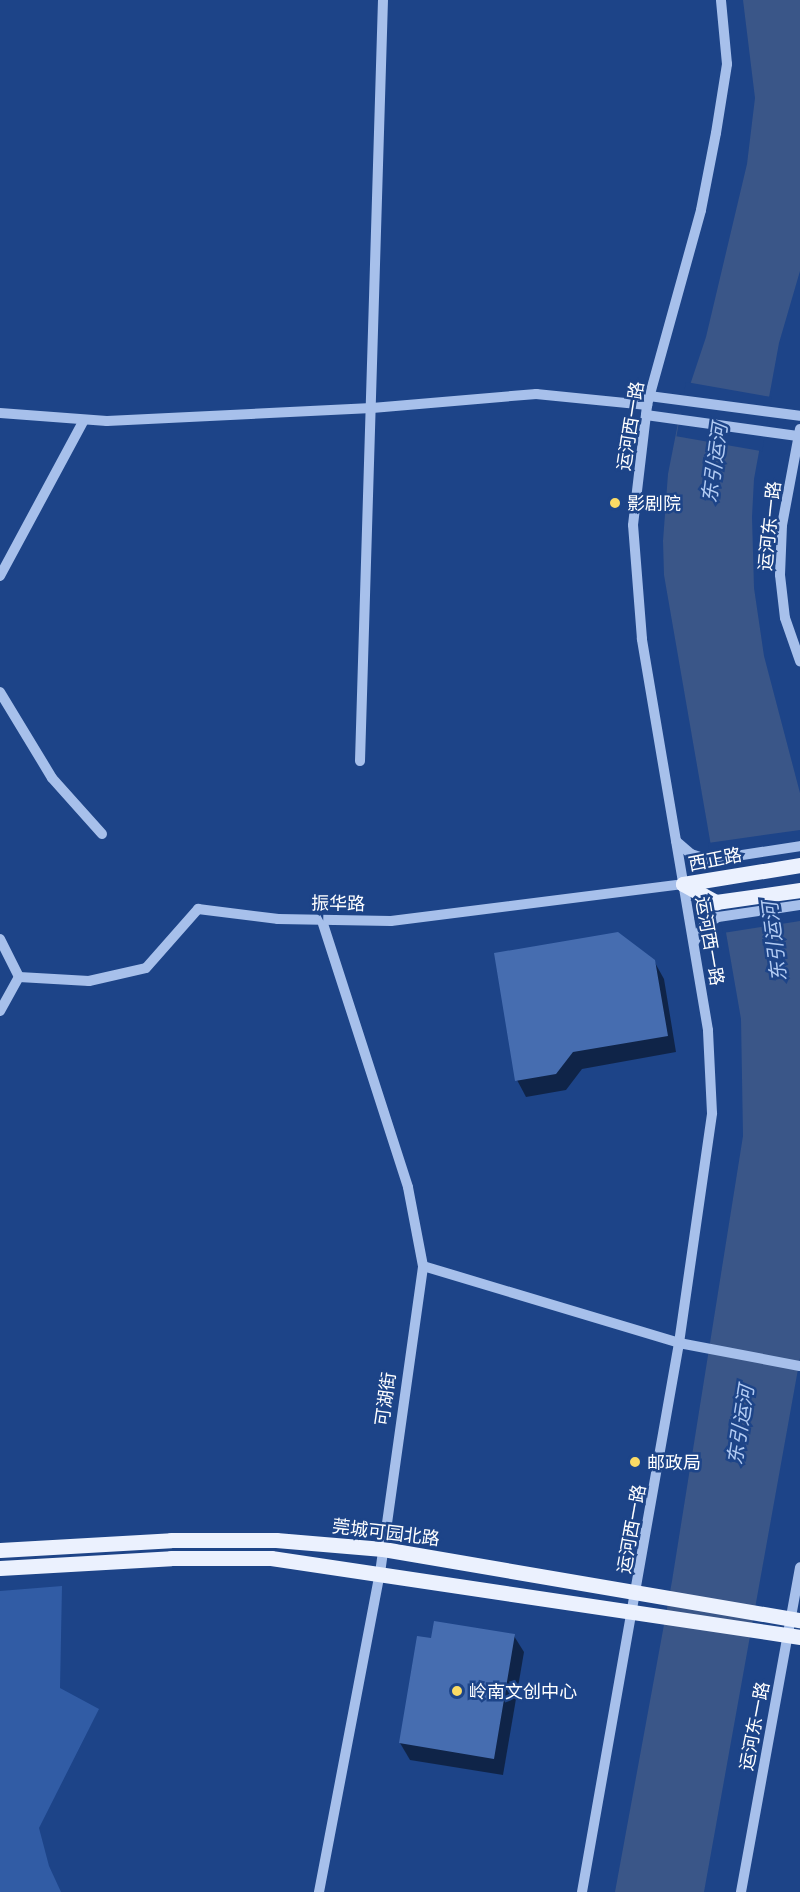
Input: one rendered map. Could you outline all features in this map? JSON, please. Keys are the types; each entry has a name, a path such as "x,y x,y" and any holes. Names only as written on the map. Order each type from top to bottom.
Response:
{"main road":[{"name":"西正路","path":"683,884 712,877 800,865"},
{"name":"西正路","path":"683,884 717,910"},
{"path":"717,910 800,890"},
{"name":"莞城可园北路","path":"0,1550 171,1540 276,1540 383,1549 764,1617 796,1619"},
{"path":"0,1568 160,1558 249,1558 380,1573 660,1616 760,1634 794,1636"}],"street":[{"path":"360,761 383,0"},
{"name":"运河西一路","path":"582,1892 634,1612 679,1343 712,1113 708,1030 635,580 633,525 648,405 701,210 716,133 727,64 721,0"},
{"path":"0,413 84,420 372,408 536,394 648,405 662,398 800,416"},
{"path":"648,405 658,417 766,431 799,432"},
{"path":"0,576 84,420"},
{"name":"运河东一路","path":"799,432 782,525 780,575 785,618 800,661"},
{"path":"0,692 52,778 102,834"},
{"path":"676,840 691,854 710,860 800,846"},
{"name":"振华路","path":"19,977 88,981 146,968 198,909 278,919 391,921 683,884"},
{"path":"694,942 717,910 800,905"},
{"name":"可湖街","path":"319,1892 380,1573 423,1266 408,1187 322,920"},
{"path":"0,939 19,977 0,1011"},
{"path":"423,1266 679,1343 800,1366"},
{"name":"运河东一路","path":"741,1892 794,1636 800,1567"}],"shaded area":[{"path":"62,1586 60,1688 99,1709 39,1828 49,1866 61,1892 0,1892 0,1591"}],"water":[{"name":"东引运河","path":"743,0 800,0 800,271 779,343 754,479 752,517 754,588 764,656 800,793 800,1358 704,1892 615,1892 672,1581 743,1136 741,1019 664,575 663,541 668,474 679,418 706,337 747,164 755,98"}],"pier":[{"path":"686,382 772,397 762,451 676,436"},
{"path":"800,830 800,921 723,933 708,843"}],"building":[{"path":"618,932 655,960 668,1036 573,1052 556,1074 515,1081 494,953"},
{"name":"岭南文创中心","path":"434,1621 515,1634 494,1759 399,1743 417,1636 431,1638"}],"place":[{"name":"影剧院","path":"615,503"},
{"name":"邮政局","path":"635,1462"},
{"name":"岭南文创中心","path":"457,1691"}]}
